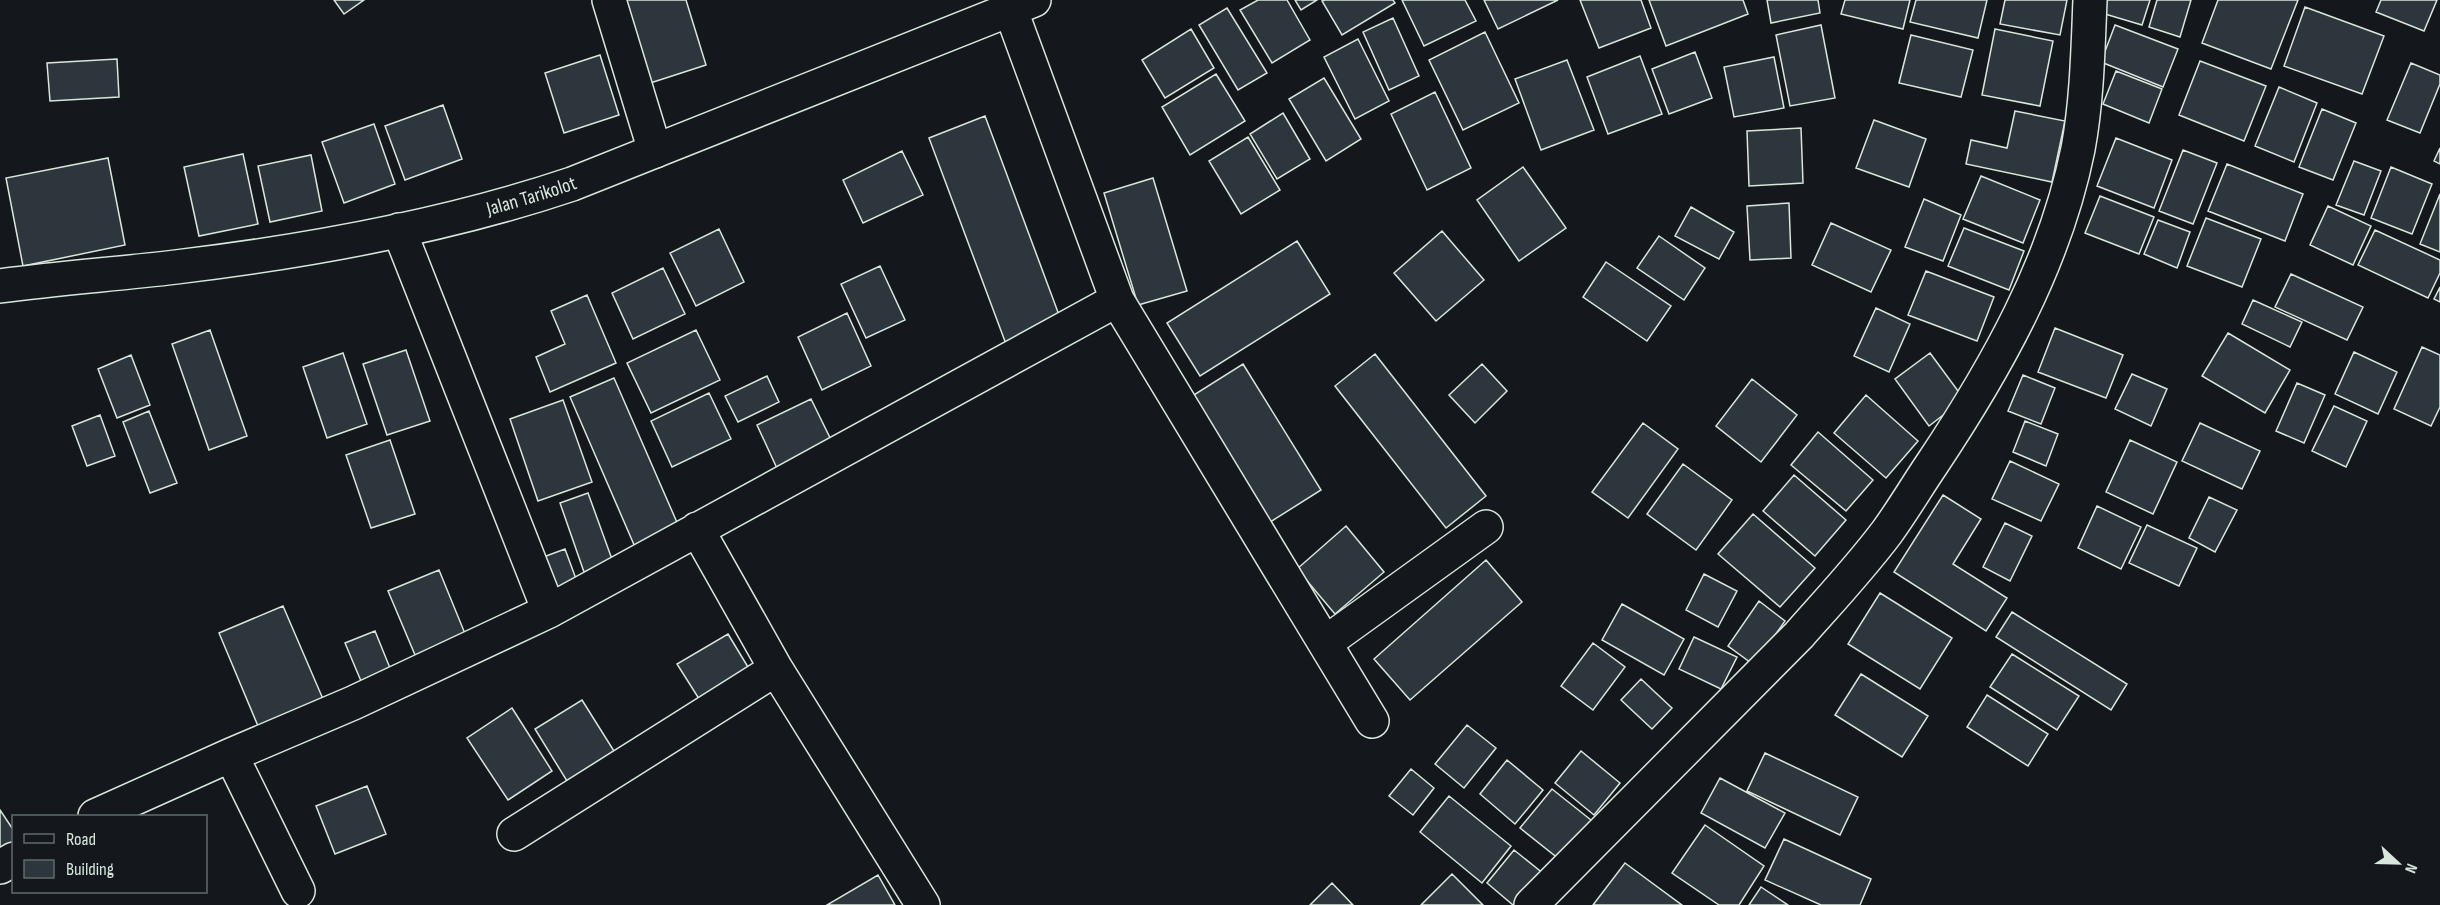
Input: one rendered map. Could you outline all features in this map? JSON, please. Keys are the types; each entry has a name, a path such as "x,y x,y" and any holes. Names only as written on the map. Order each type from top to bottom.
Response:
{"street":[{"path":"609,0 655,151"},
{"path":"1531,905 1799,635 1840,589 1887,531 1984,384 2049,249 2064,204 2078,148 2090,0"},
{"path":"1017,3 1117,300 1372,721"},
{"name":"Jalan Tarikolot","path":"0,286 177,267 335,244 510,205 572,184 655,151 1017,3"},
{"path":"399,230 549,611"},
{"path":"97,815 353,703 549,611 1117,300"},
{"path":"1324,643 1486,526"},
{"path":"696,529 776,669 923,905"},
{"path":"514,834 776,669"},
{"path":"231,755 298,891"}],"building":[{"path":"334,0 364,0 344,14"},
{"path":"614,0 686,0 706,65 641,86"},
{"path":"1258,0 1287,0 1310,40 1272,63 1240,10"},
{"path":"1295,0 1317,0 1301,10"},
{"path":"1393,0 1395,3 1342,35 1322,1"},
{"path":"1402,0 1465,0 1476,21 1424,46"},
{"path":"1484,0 1558,0 1498,29"},
{"path":"1580,0 1641,0 1651,28 1599,48"},
{"path":"1649,0 1743,0 1748,14 1666,46"},
{"path":"1767,0 1818,0 1820,13 1771,23"},
{"path":"1845,0 1910,0 1903,29 1841,14"},
{"path":"1916,0 1987,0 1978,38 1910,22"},
{"path":"2005,0 2067,0 2060,35 2000,24"},
{"path":"2099,0 2150,0 2142,25 2095,11"},
{"path":"2157,0 2191,0 2180,37 2149,27"},
{"path":"2218,0 2298,0 2271,69 2202,43"},
{"path":"2381,0 2437,0 2424,31 2376,12"},
{"path":"2305,7 2384,36 2362,94 2284,66"},
{"path":"1227,8 1267,73 1238,90 1199,25"},
{"path":"1393,18 1419,76 1389,90 1363,32"},
{"path":"1821,25 1835,98 1790,106 1776,35"},
{"path":"2115,25 2178,49 2163,87 2101,62"},
{"path":"1191,29 1214,68 1165,98 1142,60"},
{"path":"1995,29 2053,41 2040,106 1982,95"},
{"path":"1485,32 1519,103 1463,130 1429,60"},
{"path":"1911,35 1973,50 1961,97 1899,83"},
{"path":"1358,39 1389,101 1355,119 1324,57"},
{"path":"1695,52 1712,98 1669,114 1652,69"},
{"path":"600,55 619,115 564,133 545,73"},
{"path":"1640,56 1662,114 1608,134 1587,77"},
{"path":"1774,57 1784,108 1734,117 1724,67"},
{"path":"117,59 119,97 50,101 47,63"},
{"path":"1567,60 1594,130 1541,150 1515,79"},
{"path":"2200,61 2266,86 2244,141 2179,115"},
{"path":"2411,63 2440,75 2440,84 2420,133 2387,120"},
{"path":"2116,71 2162,89 2149,123 2103,104"},
{"path":"1216,74 1245,121 1190,155 1162,107"},
{"path":"1324,78 1361,139 1326,161 1289,99"},
{"path":"2279,87 2317,103 2294,162 2255,146"},
{"path":"1435,92 1471,168 1427,190 1391,114"},
{"path":"443,105 462,159 405,180 385,126"},
{"path":"2322,109 2356,123 2333,180 2299,167"},
{"path":"2015,111 2065,121 2052,182 1966,164 1971,140 2007,148"},
{"path":"1283,113 1310,159 1277,179 1250,134"},
{"path":"985,116 1062,323 1006,344 929,138"},
{"path":"1874,120 1926,139 1909,187 1856,168"},
{"path":"374,124 395,184 344,203 322,142"},
{"path":"1801,128 1803,183 1749,186 1747,131"},
{"path":"1248,137 1280,190 1241,214 1209,161"},
{"path":"2116,138 2172,160 2154,208 2097,186"},
{"path":"2440,148 2440,164 2434,161"},
{"path":"2183,150 2217,163 2193,224 2159,211"},
{"path":"902,151 923,195 863,223 843,180"},
{"path":"243,154 258,224 199,236 184,167"},
{"path":"311,155 322,211 270,222 258,166"},
{"path":"108,158 125,245 23,266 6,178"},
{"path":"2354,161 2381,171 2364,215 2336,205"},
{"path":"2227,164 2303,194 2285,241 2208,211"},
{"path":"1523,167 1566,228 1519,261 1477,200"},
{"path":"2391,167 2432,184 2412,234 2371,218"},
{"path":"1981,176 2040,200 2023,243 1963,219"},
{"path":"1153,178 1187,291 1138,305 1104,193"},
{"path":"2440,194 2440,252 2420,244"},
{"path":"2100,196 2154,217 2139,254 2085,233"},
{"path":"1924,199 1961,215 1943,261 1905,247"},
{"path":"1789,203 1791,258 1750,260 1747,206"},
{"path":"2328,206 2371,226 2353,265 2310,245"},
{"path":"1691,207 1734,232 1719,259 1675,236"},
{"path":"2206,218 2261,239 2242,287 2187,266"},
{"path":"2158,220 2190,232 2177,268 2144,254"},
{"path":"1831,223 1891,250 1871,292 1812,265"},
{"path":"1964,228 2024,251 2009,290 1948,266"},
{"path":"719,229 744,282 696,306 670,253"},
{"path":"2375,230 2440,260 2440,273 2428,298 2358,265"},
{"path":"1442,231 1484,280 1436,321 1394,273"},
{"path":"1659,236 1705,268 1684,300 1637,268"},
{"path":"1297,241 1330,294 1200,376 1167,323"},
{"path":"1606,262 1671,306 1647,341 1583,297"},
{"path":"880,266 905,320 866,338 841,284"},
{"path":"663,268 685,314 633,339 612,293"},
{"path":"1926,271 1994,297 1977,341 1908,315"},
{"path":"2291,274 2363,307 2347,340 2275,307"},
{"path":"2440,287 2440,302 2434,299"},
{"path":"587,295 616,363 550,392 536,357 565,344 551,311"},
{"path":"2253,300 2302,322 2290,347 2242,324"},
{"path":"1876,308 1910,324 1889,372 1854,356"},
{"path":"847,313 871,366 822,390 798,337"},
{"path":"2055,328 2123,355 2106,398 2038,372"},
{"path":"210,330 247,436 209,450 172,344"},
{"path":"696,330 720,380 651,413 627,363"},
{"path":"2228,333 2290,370 2265,413 2202,376"},
{"path":"2422,347 2440,355 2440,407 2431,426 2394,409"},
{"path":"406,350 430,421 387,435 363,364"},
{"path":"2354,352 2397,372 2378,414 2335,394"},
{"path":"343,353 367,424 327,438 303,367"},
{"path":"1930,353 1964,399 1929,426 1895,379"},
{"path":"1375,354 1486,496 1446,528 1335,386"},
{"path":"131,355 150,405 117,418 98,369"},
{"path":"1243,364 1321,490 1267,524 1189,398"},
{"path":"1482,364 1507,391 1475,423 1449,395"},
{"path":"2132,374 2167,389 2151,426 2115,409"},
{"path":"2023,375 2055,388 2041,424 2008,411"},
{"path":"767,376 779,402 738,422 725,396"},
{"path":"614,378 679,527 635,547 570,397"},
{"path":"1752,379 1797,415 1761,462 1716,426"},
{"path":"2297,383 2325,395 2304,443 2276,431"},
{"path":"709,393 731,439 672,467 651,421"},
{"path":"1866,395 1918,441 1886,478 1834,433"},
{"path":"811,399 836,450 781,477 757,425"},
{"path":"563,400 592,482 538,501 510,419"},
{"path":"2334,406 2367,421 2346,467 2312,451"},
{"path":"149,411 177,483 150,493 123,422"},
{"path":"100,415 115,456 87,466 72,426"},
{"path":"2025,421 2058,434 2046,466 2013,452"},
{"path":"1643,423 1678,449 1628,518 1592,492"},
{"path":"2200,423 2260,451 2242,489 2182,461"},
{"path":"1818,432 1873,480 1846,511 1791,465"},
{"path":"390,440 415,514 371,528 346,455"},
{"path":"2130,440 2177,462 2153,514 2106,492"},
{"path":"2010,461 2059,484 2041,521 1992,499"},
{"path":"1683,464 1732,500 1696,550 1647,514"},
{"path":"1794,475 1846,520 1815,556 1763,511"},
{"path":"588,493 613,562 584,572 560,503"},
{"path":"1943,495 1981,519 1953,564 2007,598 1986,631 1894,572"},
{"path":"2209,497 2237,510 2215,552 2189,538"},
{"path":"2097,506 2141,527 2121,569 2078,548"},
{"path":"1753,514 1815,568 1780,607 1718,554"},
{"path":"2005,523 2032,536 2010,581 1983,567"},
{"path":"2147,525 2197,548 2179,586 2129,563"},
{"path":"1346,526 1384,572 1335,614 1297,569"},
{"path":"565,549 579,587 551,597 538,559"},
{"path":"1486,560 1522,602 1410,700 1374,659"},
{"path":"439,570 468,641 418,662 388,591"},
{"path":"1704,574 1737,591 1718,627 1686,610"},
{"path":"1880,593 1952,638 1920,689 1848,644"},
{"path":"1759,601 1785,621 1754,665 1728,646"},
{"path":"1622,604 1684,639 1664,675 1602,640"},
{"path":"283,606 323,699 258,726 219,633"},
{"path":"2012,612 2127,684 2111,710 1996,637"},
{"path":"375,631 390,668 361,681 345,643"},
{"path":"728,634 751,672 701,702 677,664"},
{"path":"1694,637 1737,657 1721,689 1679,669"},
{"path":"1593,643 1625,667 1593,710 1561,686"},
{"path":"2012,654 2079,696 2057,730 1990,687"},
{"path":"1861,674 1928,716 1902,757 1835,715"},
{"path":"1641,679 1672,708 1652,729 1621,700"},
{"path":"1987,695 2048,734 2028,766 1967,727"},
{"path":"582,700 614,751 567,781 535,729"},
{"path":"512,708 552,771 508,800 467,738"},
{"path":"1467,725 1496,748 1464,788 1435,764"},
{"path":"1581,751 1620,783 1594,815 1555,783"},
{"path":"1765,753 1858,797 1840,835 1747,791"},
{"path":"1507,760 1543,790 1515,824 1480,794"},
{"path":"1411,769 1434,788 1413,815 1389,796"},
{"path":"1720,778 1785,813 1765,848 1701,813"},
{"path":"367,786 386,834 335,854 316,806"},
{"path":"1552,789 1596,824 1564,863 1520,828"},
{"path":"1449,796 1511,846 1482,883 1420,832"},
{"path":"0,810 12,828 12,842 0,849"},
{"path":"1705,825 1764,866 1739,905 1719,905 1672,873"},
{"path":"1784,839 1871,879 1860,905 1821,905 1765,880"},
{"path":"1514,850 1549,878 1527,905 1513,905 1487,883"},
{"path":"1625,863 1682,905 1593,905"},
{"path":"1452,874 1483,905 1421,905"},
{"path":"878,875 895,905 827,905"},
{"path":"1332,883 1353,905 1310,905"},
{"path":"1761,887 1788,905 1749,905"}]}
